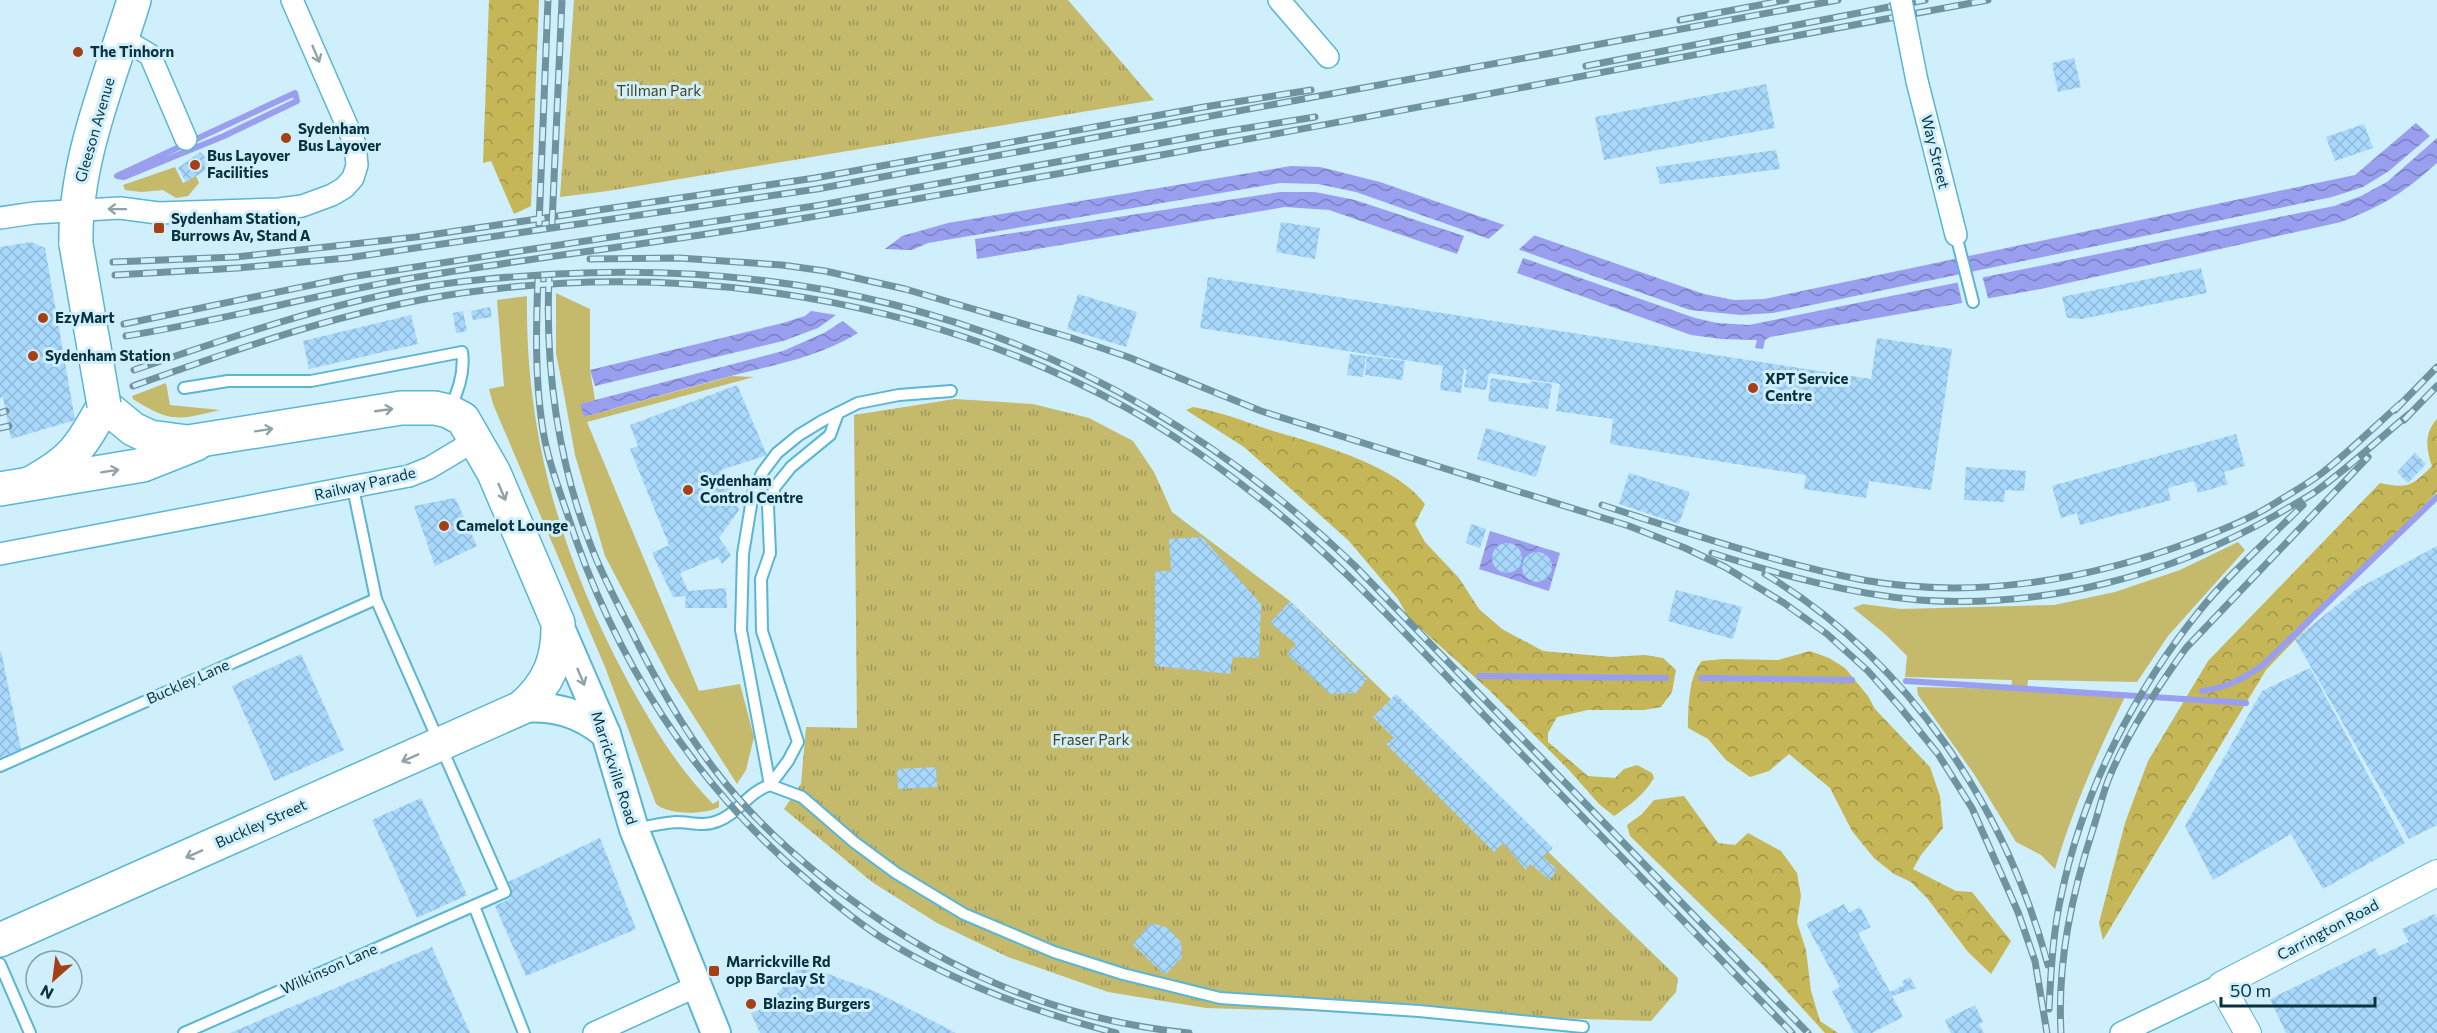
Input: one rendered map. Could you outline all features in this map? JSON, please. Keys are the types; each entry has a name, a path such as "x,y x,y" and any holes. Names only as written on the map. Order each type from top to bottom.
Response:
{"main road":[{"name":"Gleeson Avenue","path":"104,405 76,244 76,210 82,168 134,0"},
{"path":"16,486 55,470 78,450 104,405 133,429 150,436 178,441 206,440 393,409 426,408 448,411 462,419 476,440"},
{"path":"16,486 143,465 206,440"},
{"name":"Marrickville Road","path":"476,440 494,473 606,734 634,829 716,1033"},
{"name":"Buckley Street","path":"0,940 521,708 535,696 555,663 559,643 558,623"},
{"name":"Buckley Street","path":"521,708 538,706 556,708 591,722 606,734"}],"street":[{"path":"0,208 10,216 120,208 158,213 279,209 320,201 344,188 353,178 357,165 355,144 292,0"},
{"path":"1279,0 1328,57"},
{"name":"Way Street","path":"1901,0 1917,81 1958,244"},
{"path":"122,38 150,55 186,138"},
{"name":"Railway Parade","path":"0,554 409,476 429,468 476,440"},
{"name":"Carrington Road","path":"2121,1033 2221,986 2437,873"},
{"path":"594,1033 697,986"},
{"path":"2221,986 2248,1033"}],"lane":[{"name":"Way Street","path":"1958,244 1973,302"},
{"path":"184,388 228,381 311,381 462,352 464,366 457,395 448,411"},
{"path":"770,785 741,630 741,590 747,519 753,493 762,473 777,453 799,435 858,403 899,395 951,391"},
{"path":"634,829 667,823 707,824 729,816 756,790 770,785 788,761 798,742 762,631 761,579 770,553 768,506 775,487 791,467 830,435 838,413"},
{"path":"353,488 376,599 439,745"},
{"name":"Buckley Lane","path":"0,766 376,599"},
{"name":"Wilkinson Lane","path":"184,1033 505,892 439,745"},
{"path":"770,785 802,797 854,842 896,873 963,914 1054,952 1123,974 1220,998 1419,1011 1583,1027"},
{"path":"474,906 524,1033"},
{"path":"0,964 30,1033"}],"green space":[{"path":"489,0 539,0 531,206 514,214 491,161 483,163"},
{"name":"Tillman Park","path":"574,0 1068,0 1154,100 608,191 560,197"},
{"path":"175,167 183,183 196,176 199,183 188,196 176,198 163,190 141,192 125,190 123,185"},
{"path":"556,293 590,309 590,370 595,400 581,404 584,417 732,376 754,377 587,422 699,691 740,684 754,737 746,770 737,784 670,679 605,556 575,455 556,353"},
{"path":"527,296 532,396 540,445 565,539 602,631 625,676 675,759 713,804 719,800 719,807 713,810 677,812 661,808 656,804 605,667 493,404 489,389 504,386 497,300"},
{"path":"166,383 170,405 220,410 194,416 166,416 133,399 132,396"},
{"name":"Fraser Park","path":"955,399 1033,404 1089,418 1133,441 1154,472 1172,512 1290,601 1678,978 1676,992 1651,1021 1206,1008 1108,992 1008,957 937,923 872,882 784,809 801,784 806,727 857,728 854,415"},
{"path":"1193,407 1312,442 1376,467 1396,478 1425,504 1415,524 1425,542 1459,578 1479,609 1502,629 1543,651 1611,657 1645,655 1663,658 1676,670 1672,692 1661,707 1644,710 1588,710 1557,717 1548,733 1548,742 1588,776 1615,778 1624,769 1637,765 1652,773 1654,778 1646,790 1614,816 1599,804 1568,769 1490,691 1408,617 1398,599 1349,541 1244,447 1186,410"},
{"path":"2437,419 2437,492 2266,670 2103,940 2099,923 2125,823 2148,761 2208,661 2380,483 2403,486 2414,482 2432,466 2427,441 2430,430"},
{"path":"2238,542 2245,550 2168,636 2137,682 2028,680 2027,689 2100,691 2126,695 2087,780 2055,869 2041,855 2016,842 1974,774 1918,695 1917,687 2011,689 2012,680 1905,677 1907,656 1885,634 1853,608 1863,604 1901,609 2054,605 2115,592 2180,570"},
{"path":"1810,651 1829,658 1845,668 1868,696 1875,709 1930,767 1940,796 1943,828 1921,855 1913,869 1956,891 1972,892 2011,941 1991,974 1968,952 1927,898 1911,882 1894,874 1874,858 1852,831 1830,788 1789,754 1769,771 1750,777 1726,760 1708,739 1688,728 1692,683 1694,674 1702,661 1778,660"},
{"path":"1684,796 1718,843 1735,845 1748,833 1781,851 1797,873 1801,896 1797,922 1806,950 1811,991 1820,1021 1838,1033 1825,1033 1761,963 1630,836 1627,825 1642,814 1654,800"}],"water":[{"path":"2416,123 2430,136 2389,171 2363,187 2332,197 1773,313 1741,315 1690,310 1356,192 1318,184 1280,183 928,243 912,250 885,249 902,236 948,223 1291,166 1320,167 1380,182 1704,294 1734,300 1764,299 2355,175"},
{"path":"2437,138 2437,163 2392,198 2341,222 2041,289 1770,337 1765,340 1763,349 1755,348 1757,340 1691,335 1517,273 1523,258 1695,318 1717,323 1749,325 2334,206 2361,196 2387,182"},
{"path":"1280,192 1315,192 1355,200 1464,236 1457,254 1329,210 1285,207 977,259 975,239"},
{"path":"811,311 836,315 818,328 783,341 595,386 590,370 783,323 805,316"},
{"path":"843,321 858,333 827,349 584,417 580,404 783,351 824,333"},
{"path":"1490,531 1560,553 1549,591 1479,569"}],"pier":[{"path":"1507,223 1537,233 1516,252 1486,241"},
{"path":"1982,275 1989,302 1963,306 1957,280"}],"building":[{"path":"2074,58 2081,87 2058,92 2052,63"},
{"path":"1766,84 1775,128 1604,160 1595,117"},
{"path":"2364,124 2373,148 2335,161 2326,137"},
{"path":"1776,150 1780,169 1660,184 1656,167"},
{"name":"Bus Layover Facilities","path":"200,152 210,162 208,169 186,182 178,168"},
{"path":"1281,222 1320,228 1315,259 1276,252"},
{"name":"Sydenham Station","path":"31,242 45,248 75,420 11,439 3,397 0,398 0,247"},
{"path":"2201,268 2207,293 2082,319 2067,318 2062,297"},
{"name":"XPT Service Centre","path":"1208,277 1871,379 1877,338 1952,349 1931,490 1869,481 1866,498 1804,489 1806,475 1610,444 1613,419 1556,411 1560,384 1489,373 1486,390 1464,387 1467,370 1464,369 1461,393 1440,390 1443,366 1200,328"},
{"path":"1078,294 1137,312 1126,347 1067,329"},
{"path":"490,307 492,317 473,320 471,311"},
{"path":"463,311 467,331 456,333 453,313"},
{"path":"411,315 418,344 309,369 303,341"},
{"path":"1350,354 1366,356 1363,377 1347,375"},
{"path":"1367,356 1405,361 1402,380 1365,375"},
{"path":"1491,378 1530,384 1531,381 1552,384 1548,409 1488,401"},
{"name":"Sydenham Control Centre","path":"737,385 767,455 721,470 739,510 719,538 731,555 722,564 718,557 680,573 688,591 726,588 727,608 685,608 686,596 673,597 652,553 669,545 630,449 638,446 630,425"},
{"path":"1486,428 1546,446 1536,477 1477,459"},
{"path":"2236,434 2245,466 2224,472 2228,484 2198,493 2194,481 2168,488 2171,500 2080,525 2077,513 2061,518 2052,486"},
{"path":"2415,453 2426,464 2408,483 2397,472"},
{"path":"1966,467 2026,471 2024,491 2005,490 2004,502 1964,500"},
{"path":"1629,473 1690,492 1679,524 1619,504"},
{"name":"Camelot Lounge","path":"455,498 477,546 435,566 414,506"},
{"path":"1471,524 1486,529 1480,548 1466,543"},
{"path":"1202,537 1261,604 1259,658 1233,657 1230,674 1155,666 1155,571 1171,571 1169,539"},
{"path":"1507,543 1513,544 1521,552 1521,564 1513,572 1507,573 1501,572 1493,564 1492,558 1493,552 1501,544"},
{"path":"2437,546 2437,825 2409,839 2295,639 2357,589"},
{"path":"1537,552 1543,553 1551,561 1551,573 1543,581 1537,582 1531,581 1523,573 1522,567 1523,561 1531,553"},
{"path":"1676,590 1742,607 1733,639 1668,621"},
{"path":"1290,601 1367,679 1356,693 1330,694 1287,654 1296,644 1270,623"},
{"path":"0,652 21,749 0,758"},
{"path":"301,654 344,750 274,781 232,686"},
{"path":"2310,668 2405,843 2323,889 2291,834 2213,880 2185,826 2262,691"},
{"path":"1396,694 1553,848 1543,857 1557,869 1550,880 1530,864 1526,870 1503,843 1494,852 1386,744 1394,738 1373,717"},
{"path":"936,767 937,787 898,789 897,769"},
{"path":"421,798 467,895 417,918 372,820"},
{"path":"600,838 636,929 526,976 495,906 511,898 506,883"},
{"path":"1844,904 1849,913 1860,907 1871,927 1858,933 1890,992 1904,985 1902,981 1910,977 1916,988 1892,996 1903,1017 1872,1033 1854,1033 1832,991 1840,987 1806,924"},
{"path":"2435,914 2437,918 2437,1033 2286,1033 2270,999 2375,948 2379,956 2409,942 2402,929"},
{"path":"1151,923 1168,928 1181,942 1182,957 1165,975 1132,944"},
{"path":"432,947 470,1033 230,1033"},
{"path":"802,964 876,992 956,1033 760,1033 751,1013 765,1008"},
{"path":"1975,1005 1983,1022 1979,1024 1984,1033 1951,1033 1945,1020"}],"waterway":[{"path":"295,93 297,101 224,136 124,177 117,176 295,93"},
{"path":"2202,691 2234,682 2263,665 2437,497"},
{"path":"1479,676 1666,678"},
{"path":"1701,678 1852,680"},
{"path":"1906,681 2246,703"}],"railway":[{"path":"539,225 548,0"},
{"path":"552,224 562,0"},
{"path":"1680,20 1786,0"},
{"path":"115,275 238,268 347,258 817,189 1838,0"},
{"path":"1586,66 1925,0"},
{"path":"126,336 387,283 721,232 1223,144 1988,0"},
{"path":"113,262 236,257 416,237 815,178 1204,107 1311,90"},
{"path":"124,324 350,277 821,205 1315,117"},
{"path":"590,259 679,258 782,265 825,271 905,289 1072,338 1128,357 1261,411 1629,526 1725,567 1784,603 1827,634 1868,671 1938,754 1972,808 2018,912 2035,961 2047,1033"},
{"path":"134,370 272,325 377,296 448,283 557,274 671,273 780,283 886,303 988,333 1086,375 1180,427 1269,491 1355,566 1808,1033"},
{"path":"549,278 549,346 556,414 570,481 591,546 659,684 691,736 739,800 823,878 906,937 950,962 994,983 1041,1001 1088,1015 1138,1026 1189,1033"},
{"path":"538,279 538,388 546,446 556,480 586,567 608,618 634,669 695,762 731,806 770,846 837,905 882,938 937,969 995,995 1055,1016 1116,1033"},
{"path":"133,386 295,331 420,300 546,284 632,282 717,286 802,297 887,315 969,339 1049,369 1125,407 1175,437 1285,518 1398,626 1792,1033"},
{"path":"2395,410 2437,367"},
{"path":"2404,420 2437,386"},
{"path":"1635,516 1720,543 1863,580 1905,586 1947,588 2031,583 2072,576 2154,555 2244,520 2322,473 2400,404"},
{"path":"0,413 6,411"},
{"path":"1712,553 1814,582 1866,593 1919,600 2012,599 2104,584 2193,555 2235,537 2276,515 2315,492 2409,414"},
{"path":"0,428 9,426"},
{"path":"2061,1033 2061,980 2073,902 2109,778 2134,727 2186,648 2368,457"},
{"path":"1602,505 1642,518"},
{"path":"2049,1009 2054,935 2062,892 2084,816 2115,742 2155,673 2201,609 2237,569 2303,505"},
{"path":"1765,574 1816,609 1864,649 1906,694 1944,742 1977,794 2006,849 2029,906 2048,965"}],"place":[{"name":"The Tinhorn","path":"78,52"},
{"name":"Sydenham Bus Layover","path":"286,138"},
{"name":"Bus Layover Facilities","path":"195,165"},
{"name":"Sydenham Station, Burrows Av, Stand A","path":"159,228"},
{"name":"EzyMart","path":"43,318"},
{"name":"Sydenham Station","path":"33,356"},
{"name":"XPT Service Centre","path":"1753,388"},
{"name":"Sydenham Control Centre","path":"688,490"},
{"name":"Camelot Lounge","path":"444,526"},
{"name":"Marrickville Rd opp Barclay St","path":"714,971"},
{"name":"Blazing Burgers","path":"751,1004"}]}
